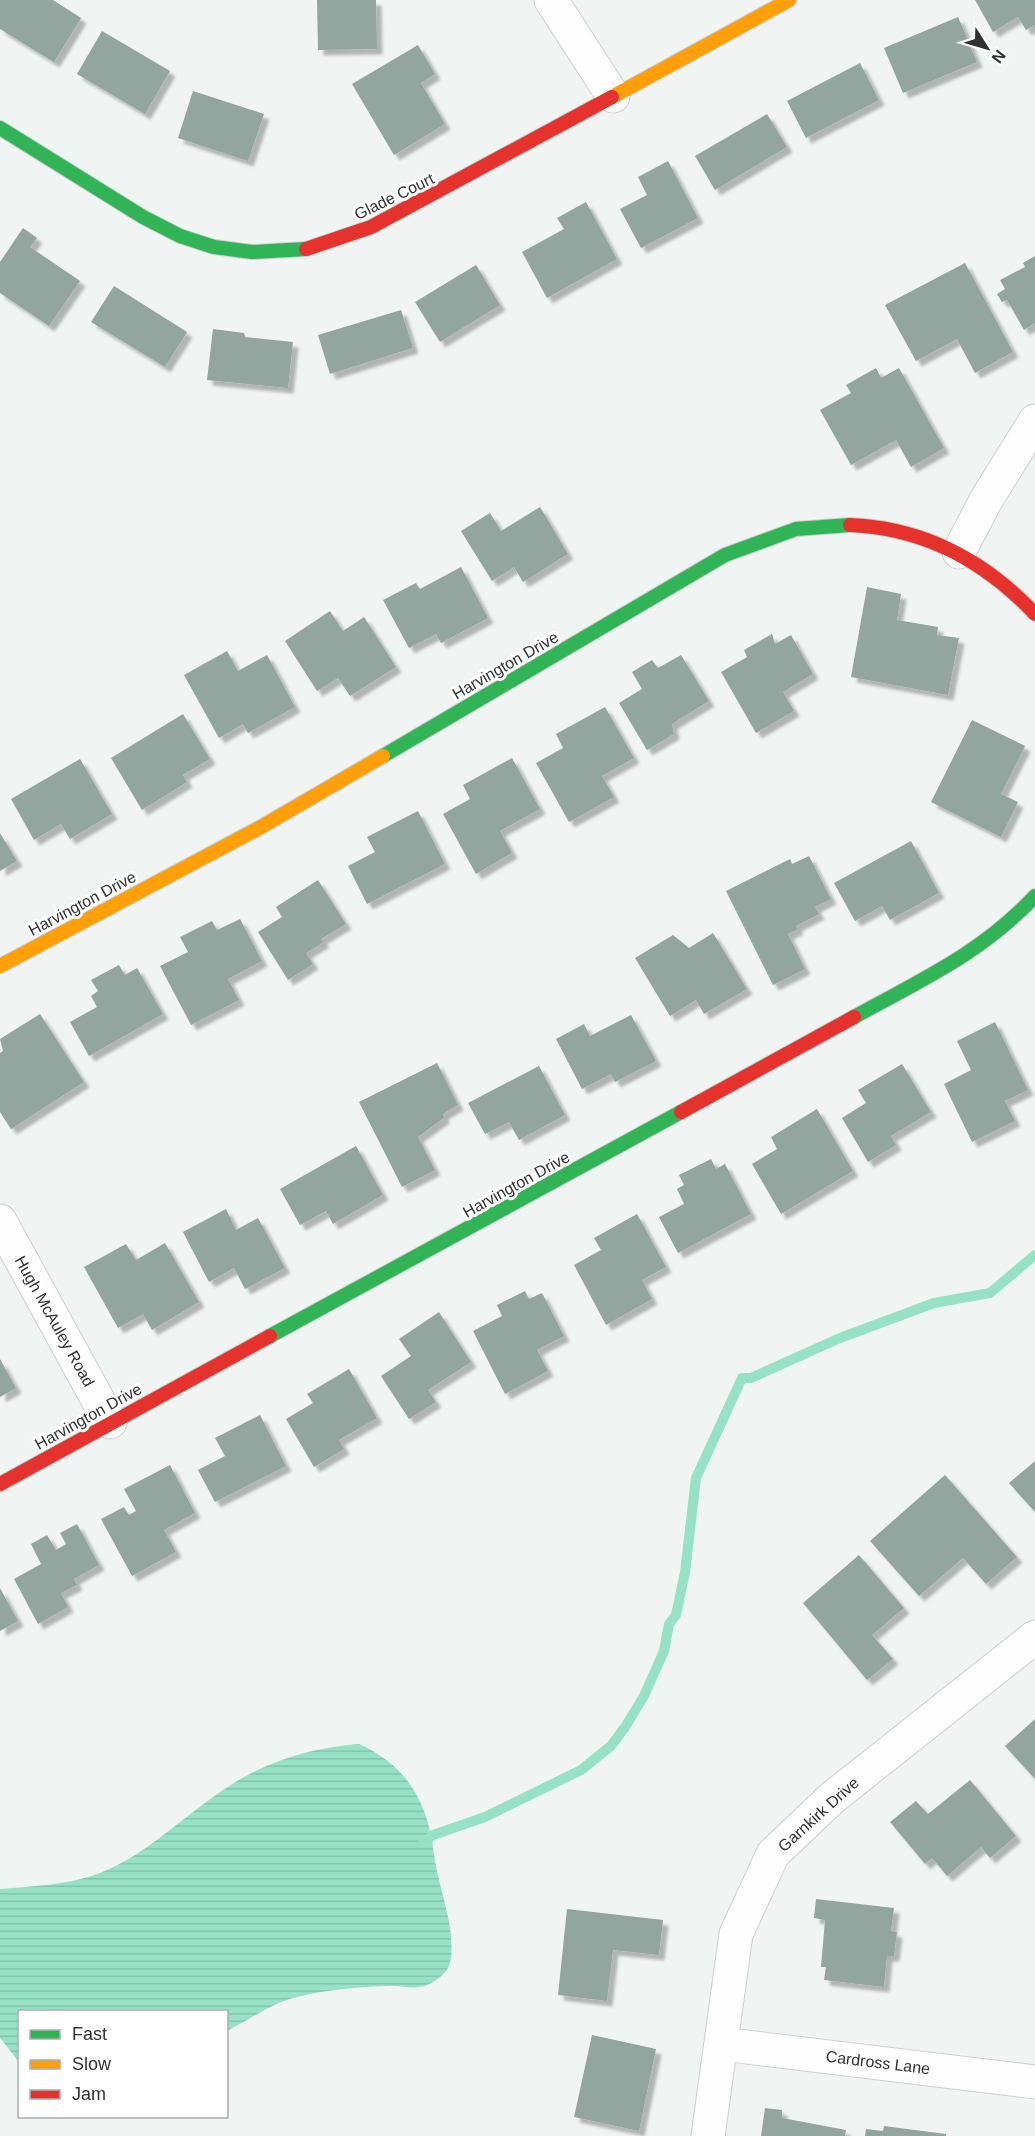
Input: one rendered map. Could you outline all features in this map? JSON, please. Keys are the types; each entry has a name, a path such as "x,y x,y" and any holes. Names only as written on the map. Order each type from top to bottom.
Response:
{"street":[{"path":"551,0 613,96"},
{"name":"Glade Court","path":"0,128 143,217 180,236 214,247 252,252 300,251 371,227 789,0"},
{"path":"959,552 986,500 1035,421"},
{"name":"Harvington Drive","path":"0,966 261,827 725,555 763,539 806,527 848,523 885,526 959,552 985,565 1012,586 1035,614"},
{"name":"Harvington Drive","path":"0,1484 960,959 1008,925 1035,896"},
{"name":"Hugh McAuley Road","path":"0,1221 110,1422"},
{"name":"Garnkirk Drive","path":"708,2136 736,1934 773,1854 840,1791 1035,1637"},
{"name":"Cardross Lane","path":"721,2044 1035,2082"}],"shaded area":[{"path":"359,1744 376,1753 403,1775 421,1803 427,1818 451,1936 450,1963 442,1975 433,1982 419,1987 361,1987 304,1995 279,2003 228,2030 228,2010 18,2010 18,2061 0,2038 0,1889 63,1883 100,1873 136,1854 220,1792 251,1773 296,1755"}],"building":[{"path":"0,0 53,0 81,18 54,62 0,29"},
{"path":"317,0 376,0 377,49 318,50"},
{"path":"975,0 1035,0 1035,25 1026,30 1018,17 993,32"},
{"path":"958,17 977,62 903,93 884,48"},
{"path":"102,31 170,71 145,114 77,74"},
{"path":"418,45 435,74 421,83 445,124 394,155 352,84"},
{"path":"860,63 879,100 806,138 787,101"},
{"path":"193,91 264,114 248,161 178,138"},
{"path":"767,114 787,147 715,190 695,156"},
{"path":"668,161 698,218 641,248 620,209 647,195 638,177"},
{"path":"586,202 617,259 547,298 522,252 564,229 557,218"},
{"path":"23,228 37,238 30,247 80,281 49,326 0,293 0,262"},
{"path":"1035,256 1035,323 1024,330 1007,300 1002,302 997,294 1005,289 1000,280 1025,267 1023,263"},
{"path":"965,263 1013,352 975,373 957,339 916,361 885,305"},
{"path":"476,265 500,305 440,342 415,302"},
{"path":"114,286 187,332 165,367 91,322"},
{"path":"401,310 413,348 330,374 318,335"},
{"path":"213,329 244,333 245,337 293,342 288,388 207,380"},
{"path":"876,368 881,378 899,368 944,448 911,467 896,440 851,465 820,410 851,393 846,385"},
{"path":"540,507 568,554 523,582 514,567 492,581 461,531 490,513 501,531"},
{"path":"461,567 488,618 441,643 436,634 409,648 383,600 416,583 420,589"},
{"path":"867,587 901,594 897,620 938,627 937,635 959,638 948,695 851,677"},
{"path":"330,611 343,631 364,617 396,667 350,696 338,678 317,691 285,641"},
{"path":"772,634 775,644 791,635 813,674 783,692 794,711 756,733 721,672 747,657 744,650"},
{"path":"227,651 238,671 267,655 295,707 248,733 243,724 219,738 184,675"},
{"path":"681,655 709,701 672,724 674,734 647,750 619,703 642,689 632,672 652,660 658,668"},
{"path":"605,707 634,758 602,776 614,797 569,822 536,763 563,748 556,734"},
{"path":"183,714 210,759 183,775 187,782 142,810 111,758"},
{"path":"972,720 1025,746 1001,794 1018,802 1001,837 931,802"},
{"path":"512,758 540,809 500,831 512,853 476,874 443,814 470,799 463,785"},
{"path":"80,759 112,814 70,839 61,824 34,840 11,799"},
{"path":"418,811 445,864 367,904 348,866 375,852 367,837"},
{"path":"0,833 17,861 0,871"},
{"path":"911,841 939,893 890,920 882,906 855,921 834,883"},
{"path":"809,856 831,899 815,907 819,914 796,926 798,929 788,934 805,969 773,985 726,891 790,859 792,864"},
{"path":"318,880 346,924 321,939 324,942 306,953 313,964 288,980 258,932 282,917 276,907"},
{"path":"240,919 262,961 228,979 239,1000 191,1025 160,966 188,952 180,937 212,921 217,930"},
{"path":"713,933 747,989 704,1014 696,1000 670,1016 635,958 673,935 689,948"},
{"path":"119,965 125,975 137,968 163,1014 89,1056 70,1022 97,1007 91,996 98,991 91,980"},
{"path":"40,1014 84,1082 11,1129 0,1112 0,1053 3,1051 0,1039"},
{"path":"631,1015 656,1061 615,1082 611,1074 582,1089 556,1039 584,1024 590,1036"},
{"path":"995,1022 1028,1090 1005,1101 1015,1121 972,1142 944,1084 971,1070 957,1041"},
{"path":"437,1063 458,1105 443,1114 444,1118 418,1137 435,1170 402,1187 359,1102"},
{"path":"902,1064 931,1112 891,1136 896,1145 868,1162 842,1118 866,1103 858,1090"},
{"path":"539,1066 565,1115 519,1140 509,1122 485,1134 468,1103"},
{"path":"817,1109 853,1171 781,1214 752,1164 777,1149 771,1137"},
{"path":"356,1146 383,1195 333,1224 326,1211 300,1225 280,1189"},
{"path":"711,1159 716,1169 725,1164 751,1214 678,1253 659,1217 684,1204 677,1189 684,1185 679,1175"},
{"path":"226,1209 236,1230 258,1218 285,1268 245,1289 234,1268 209,1282 183,1232"},
{"path":"637,1214 666,1267 642,1280 652,1299 606,1325 574,1265 601,1250 594,1238"},
{"path":"165,1243 199,1302 152,1330 143,1314 118,1328 84,1267 126,1244 136,1260"},
{"path":"525,1291 529,1299 542,1293 564,1336 537,1350 548,1371 505,1394 473,1331 502,1316 497,1305"},
{"path":"439,1312 471,1362 428,1390 436,1402 409,1419 381,1376 411,1356 399,1339"},
{"path":"0,1359 16,1388 0,1397"},
{"path":"349,1369 377,1418 339,1440 344,1449 314,1467 286,1419 313,1403 307,1394"},
{"path":"260,1415 286,1466 215,1502 198,1470 225,1456 215,1438"},
{"path":"1035,1461 1035,1512 1009,1483"},
{"path":"170,1465 195,1513 164,1530 176,1552 132,1576 101,1519 124,1507 129,1515 136,1511 124,1489"},
{"path":"945,1475 1017,1557 986,1584 963,1558 919,1596 870,1541"},
{"path":"77,1524 99,1565 74,1579 77,1585 61,1593 68,1607 38,1624 14,1579 41,1564 31,1544 47,1535 56,1550 66,1544 60,1533"},
{"path":"859,1555 904,1608 872,1635 893,1659 867,1680 803,1603"},
{"path":"0,1588 18,1621 0,1631"},
{"path":"1035,1719 1035,1779 1005,1746"},
{"path":"970,1780 1016,1836 990,1858 981,1847 947,1876 932,1858 925,1864 890,1822 916,1801 928,1814"},
{"path":"816,1899 894,1908 891,1931 897,1932 894,1956 887,1956 884,1987 824,1980 826,1967 821,1967 825,1920 814,1918"},
{"path":"567,1909 663,1920 659,1955 613,1950 607,2001 558,1995"},
{"path":"592,2035 656,2049 639,2131 574,2117"},
{"path":"765,2108 782,2110 782,2118 846,2130 845,2136 761,2136"},
{"path":"884,2126 946,2134 946,2136 865,2136 866,2129 883,2131"}],"waterway":[{"path":"423,1843 433,1835 485,1817 581,1770 611,1746 625,1727 644,1696 664,1651 669,1624 676,1615 685,1572 696,1478 742,1378 751,1378 840,1338 934,1303 990,1293 1035,1255"}],"traffic: fast":[{"path":"0,128 143,217 180,236 214,247 252,252 306,249"},
{"path":"383,756 725,555 796,529 850,525"},
{"path":"854,1017 972,950 994,934 1035,896"},
{"path":"270,1336 681,1112"}],"traffic: slow":[{"path":"612,97 789,0"},
{"path":"0,966 261,827 383,756"}],"traffic: jam":[{"path":"306,249 371,227 612,97"},
{"path":"850,525 903,533 951,551 974,563 995,578 1035,614"},
{"path":"681,1112 854,1017"},
{"path":"0,1484 270,1336"}]}
